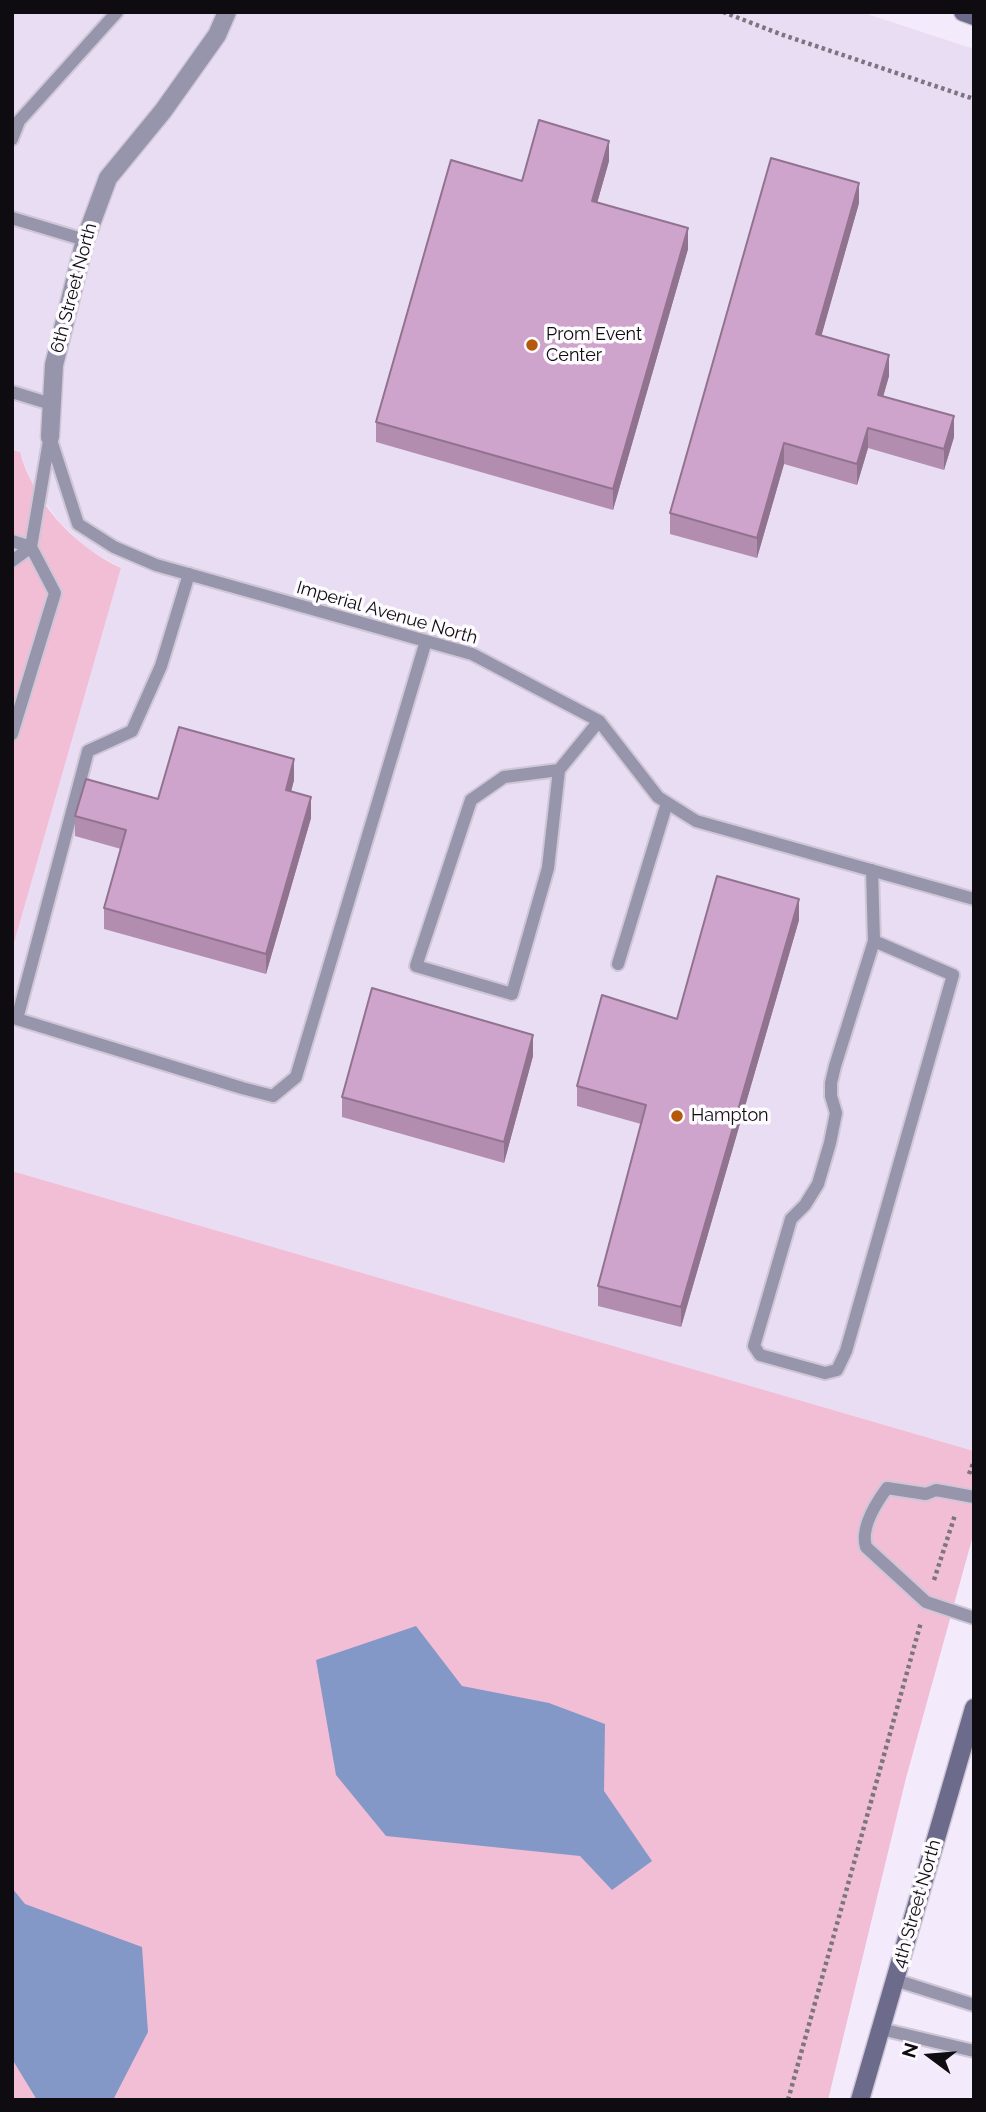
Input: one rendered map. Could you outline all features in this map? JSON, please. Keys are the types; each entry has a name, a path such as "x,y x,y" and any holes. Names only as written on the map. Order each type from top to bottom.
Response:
{"street":[{"name":"6th Street North","path":"50,438 54,365 85,240 108,178 163,111 217,35 227,12"},
{"path":"963,12 974,16"},
{"name":"4th Street North","path":"860,2100 974,1708"}],"lane":[{"path":"12,139 19,121 117,12"},
{"path":"12,218 85,240"},
{"path":"12,392 51,404"},
{"path":"12,734 55,593 32,547 50,438"},
{"name":"Imperial Avenue North","path":"50,438 78,523 114,547 156,565 472,654 599,721 659,797 695,821 974,899"},
{"path":"12,541 32,547"},
{"path":"12,561 32,547"},
{"path":"189,574 161,666 132,731 88,751 17,1019 242,1088 273,1096 296,1077 426,641"},
{"path":"559,770 504,777 471,800 416,966 512,994 548,868 559,770 599,721"},
{"path":"618,964 667,803"},
{"path":"872,870 874,941 835,1066 831,1096 836,1113 818,1184 792,1219 754,1346 760,1355 825,1373 837,1370 846,1351 953,975 874,941"},
{"path":"968,1496 936,1490 926,1494 887,1488 878,1501 863,1539 866,1547 926,1602 974,1618"},
{"path":"895,1980 974,2006"},
{"path":"881,2029 974,2051"}],"path":[{"path":"723,12 974,99"},
{"path":"788,2100 926,1602 968,1496 974,1461"}],"shaded area":[{"path":"12,12 861,12 974,49 974,1451 12,1171 12,950 121,568 88,549 60,523 32,484 20,452 12,450"},
{"path":"12,450 20,452 35,489 58,521 87,548 121,568 12,950"},
{"path":"12,1171 974,1451 974,1532 906,1778 828,2100 12,2100"}],"water":[{"path":"416,1626 462,1686 549,1703 605,1724 604,1791 652,1861 612,1890 580,1856 386,1836 336,1775 316,1660"},
{"path":"12,1888 25,1904 142,1947 148,2032 113,2100 37,2100 12,2059"}],"building":[{"name":"Prom Event Center","path":"539,120 609,141 592,201 688,228 613,489 376,422 451,160 522,181"},
{"path":"771,158 859,183 816,334 889,355 878,395 954,416 944,449 868,428 857,464 784,443 757,538 670,513"},
{"path":"179,727 294,759 286,790 311,797 266,954 104,908 126,830 75,816 86,779 158,799"},
{"name":"Hampton","path":"717,876 799,899 681,1307 598,1286 646,1105 577,1086 602,995 677,1019"},
{"path":"372,988 533,1035 504,1142 342,1097"}],"place":[{"name":"Prom Event Center","path":"532,345"},
{"name":"Hampton","path":"677,1116"}]}
